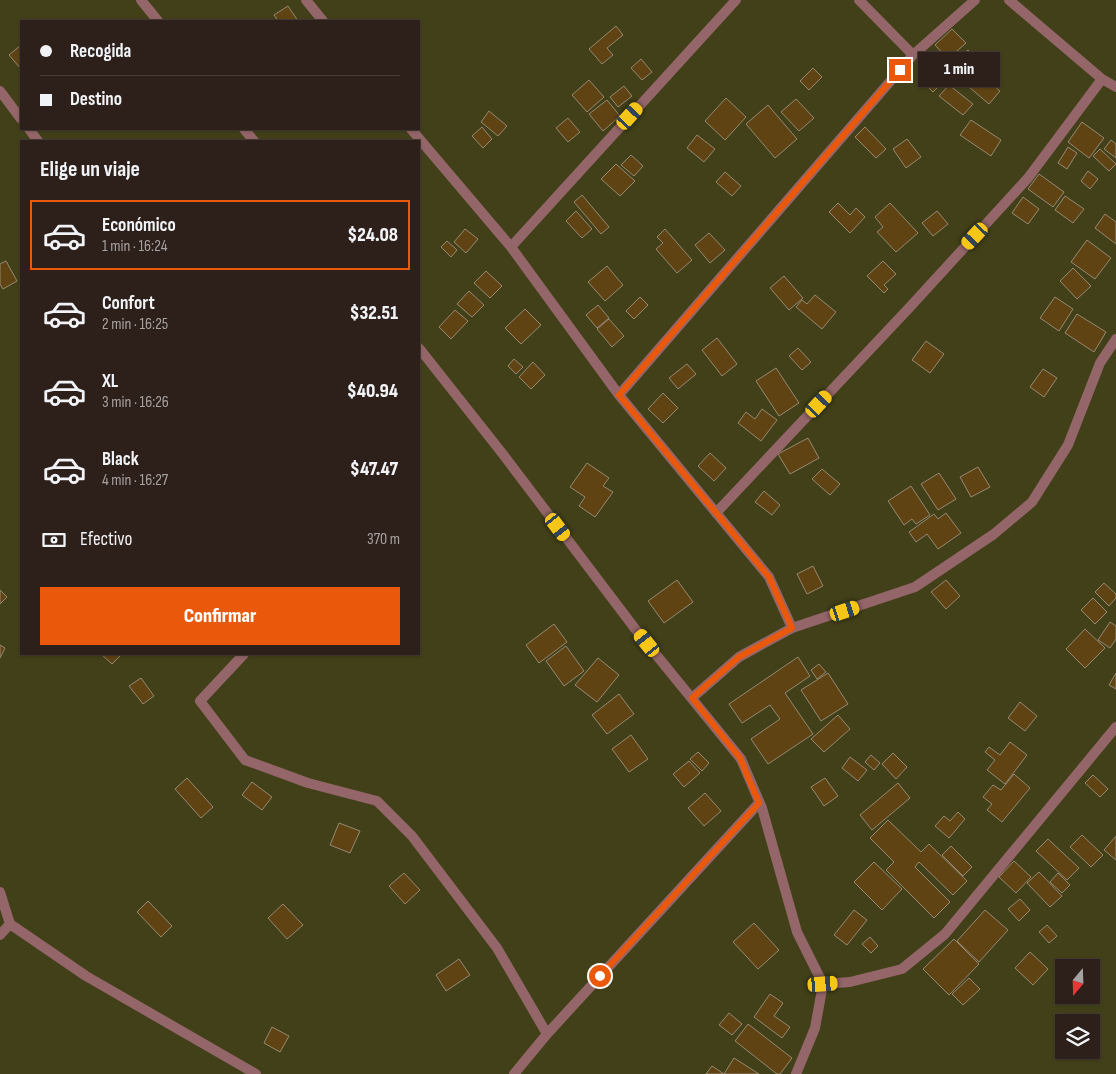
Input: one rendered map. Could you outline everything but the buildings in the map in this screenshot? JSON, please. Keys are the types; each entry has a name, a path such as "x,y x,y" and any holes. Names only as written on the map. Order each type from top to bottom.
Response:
{"street":[{"path":"140,0 157,20"},
{"path":"306,0 322,20"},
{"path":"510,247 736,0"},
{"path":"859,0 913,55"},
{"path":"619,395 913,55 975,0"},
{"path":"1010,0 1102,79 1116,87"},
{"path":"716,513 896,322 1028,178 1102,79"},
{"path":"0,91 20,118"},
{"path":"245,130 253,140"},
{"path":"412,130 510,247 619,395 769,577 792,628"},
{"path":"692,698 739,657 792,628 915,587 994,534 1032,502 1068,445 1100,364 1116,339"},
{"path":"420,349 502,453 636,630 740,758 759,803 797,932 823,984 815,1028 796,1074"},
{"path":"243,655 200,701 245,760 308,783 377,801 412,836 497,948 547,1034"},
{"path":"823,984 850,982 902,969 945,934 1116,727"},
{"path":"514,1074 547,1034 759,803"},
{"path":"0,892 10,924 86,976 256,1074"},
{"path":"0,934 10,924"}],"shaded area":[{"path":"0,0 1116,0 1116,1074 0,1074"}],"route":[{"path":"600,976 759,803 740,758 692,698 739,657 792,628 769,577 619,395 900,70"}]}
